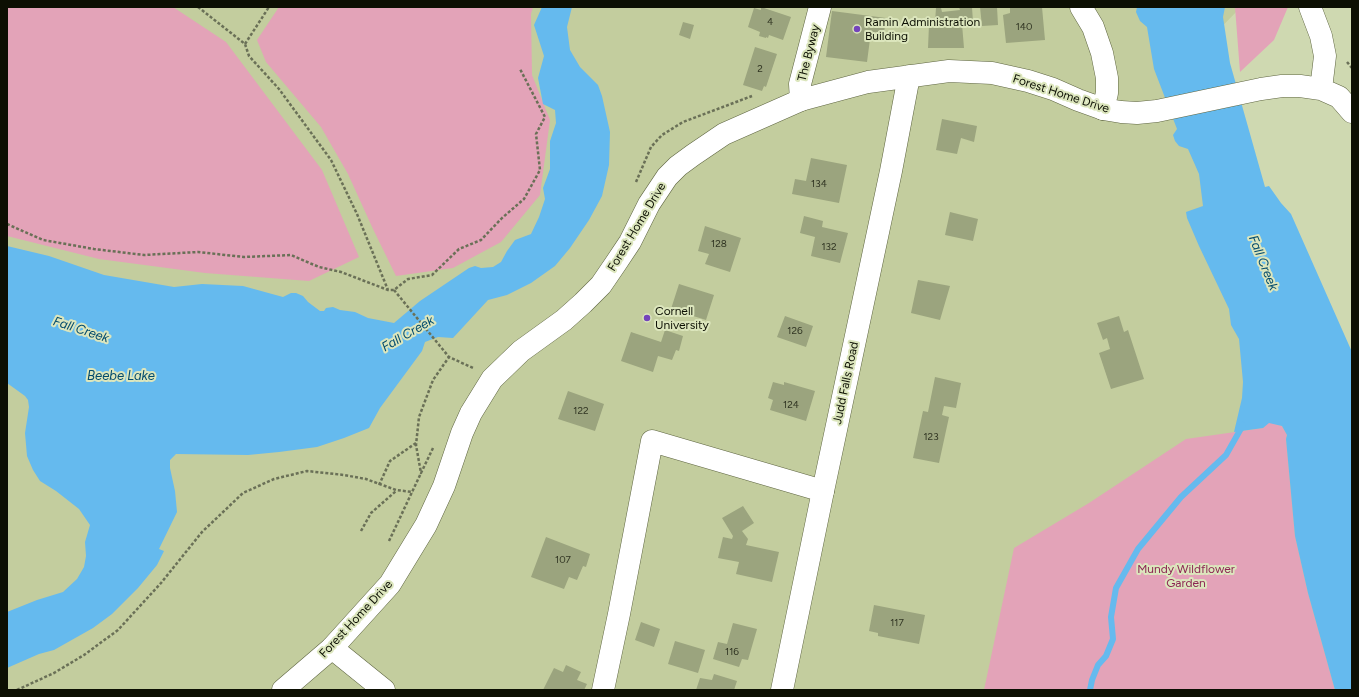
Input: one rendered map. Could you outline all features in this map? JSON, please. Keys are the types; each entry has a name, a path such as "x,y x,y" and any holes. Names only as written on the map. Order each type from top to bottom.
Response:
{"street":[{"name":"The Byway","path":"801,100 800,84 820,7"},
{"path":"1081,7 1093,27 1102,53 1107,78 1107,93 1103,109"},
{"path":"1310,7 1321,36 1325,56 1321,89"},
{"name":"Forest Home Drive","path":"283,690 332,648 390,584 426,525 444,486 462,433 492,379 521,351 564,320 601,284 630,242 658,190 678,166 724,134 801,100 868,82 949,71 992,73 1040,85 1103,109 1137,113 1157,111 1282,86 1300,86 1321,89 1338,97 1352,112"},
{"name":"Judd Falls Road","path":"782,690 891,171 909,76"},
{"path":"603,690 652,441 823,491"},
{"path":"332,648 384,690"}],"path":[{"path":"198,7 245,44 249,56 280,89 332,160 357,214 388,290"},
{"path":"245,44 269,7"},
{"path":"7,224 42,240 94,249 144,255 198,252 244,257 291,255 388,290 394,290 408,279 432,275 459,249 481,240 502,218 524,199 540,170 536,134 545,117 520,69"},
{"path":"394,290 449,357 475,369 471,374"},
{"path":"421,473 416,443 419,417 433,380 449,357"},
{"path":"379,485 390,462 416,443"},
{"path":"388,542 434,445"},
{"path":"17,690 54,673 84,655 118,630 161,583 202,532 243,493 274,479 307,471 366,479 396,490 413,492"},
{"path":"361,531 371,513 396,490"}],"shaded area":[{"name":"Cornell University","path":"7,7 1241,7 1198,51 1352,517 1352,690 7,690"}],"green space":[{"path":"7,7 173,7 226,42 322,170 359,257 309,281 205,273 99,259 7,236"},
{"path":"279,7 533,7 531,14 532,75 550,120 540,195 501,242 453,268 396,276 348,174 321,127 266,62 257,40"},
{"path":"1235,7 1288,7 1274,40 1240,72"},
{"name":"Mundy Wildflower Garden","path":"1269,422 1282,426 1287,435 1286,439 1295,536 1308,593 1335,690 984,690 1014,548 1089,503 1186,439 1263,428"}],"water":[{"name":"Beebe Lake","path":"542,7 572,7 567,27 570,50 580,67 598,85 610,132 609,165 602,196 589,220 570,248 555,266 531,283 507,295 488,300 453,338 438,337 425,342 422,351 380,408 369,428 317,447 248,455 176,454 170,460 170,468 175,491 177,512 159,549 164,551 157,565 138,588 112,614 93,628 54,650 39,654 7,668 7,612 37,600 63,592 77,579 84,567 86,556 85,542 90,525 79,509 56,491 40,481 27,456 25,433 29,407 28,400 25,396 7,383 7,246 49,256 104,275 174,287 202,284 243,286 283,297 291,293 296,293 303,296 320,311 333,307 340,310 355,312 368,318 394,323 420,301 469,268 475,266 481,268 493,267 501,262 515,240 531,234 539,217 545,199 543,188 550,169 550,141 556,123 555,110 543,104 538,78 544,56 534,25"},
{"name":"Fall Creek","path":"1137,7 1225,7 1223,17 1230,63 1265,187 1269,186 1291,214 1352,352 1352,690 1335,690 1308,593 1295,536 1286,439 1287,435 1282,426 1269,423 1263,428 1234,432 1242,398 1243,382 1239,339 1231,325 1229,309 1187,218 1186,212 1203,206 1199,174 1188,149 1179,146 1175,141 1173,135 1177,129 1154,69 1147,27 1140,21 1136,12"}],"building":[{"path":"761,7 791,17 783,40 769,35 768,38 759,36 760,32 748,27 754,8 761,10"},
{"path":"959,7 972,7 973,22 962,24 964,48 928,48 929,25 927,22 935,22 936,8 941,8 942,12 960,10"},
{"path":"980,7 997,7 998,25 982,26"},
{"path":"1010,7 1042,7 1045,40 1006,43 1003,15 1010,13"},
{"name":"Ramin Administration Building","path":"832,11 886,18 883,41 870,39 867,62 826,57"},
{"path":"683,22 694,25 690,39 679,35"},
{"path":"755,47 777,54 766,87 764,86 762,91 743,85"},
{"path":"942,119 977,126 974,142 961,138 957,154 936,150"},
{"path":"811,158 847,165 839,203 792,194 795,179 806,181"},
{"path":"950,212 978,219 973,241 945,235"},
{"path":"804,216 823,221 822,227 848,233 840,263 811,256 815,237 800,233"},
{"path":"705,226 741,238 730,272 705,264 709,254 698,251"},
{"path":"918,280 950,286 940,320 911,313"},
{"path":"679,284 714,295 706,320 671,309"},
{"path":"785,316 813,326 806,347 777,337"},
{"path":"1119,316 1124,332 1128,330 1144,379 1111,389 1099,353 1110,349 1107,338 1103,340 1097,323"},
{"path":"665,330 683,336 679,351 676,350 672,360 658,356 653,372 621,361 631,332 661,342"},
{"path":"935,377 961,383 956,408 944,406 942,415 949,417 939,463 913,458 923,411 928,412"},
{"path":"773,382 784,385 784,382 815,391 806,421 770,410 773,400 768,398"},
{"path":"568,391 604,404 595,431 558,419"},
{"path":"743,506 754,523 742,531 748,539 746,545 779,552 772,582 736,574 739,562 718,558 723,537 732,539 733,536 722,518"},
{"path":"546,537 590,554 586,567 583,566 577,580 569,577 564,589 531,577"},
{"path":"874,605 925,615 919,644 878,636 878,633 869,631"},
{"path":"641,622 660,629 654,647 635,640"},
{"path":"733,623 757,629 748,660 742,659 739,667 713,659 718,642 727,644"},
{"path":"675,641 705,650 698,673 668,664"},
{"path":"566,665 581,672 577,680 587,684 584,690 543,690 554,668 563,672"},
{"path":"714,674 737,681 734,690 696,690 700,678 712,680"}],"waterway":[{"path":"1090,690 1098,665 1106,656 1113,639 1111,617 1116,588 1138,549 1181,497 1226,455 1243,425"}],"place":[{"name":"Ramin Administration Building","path":"857,29"},
{"name":"Cornell University","path":"647,318"}]}
